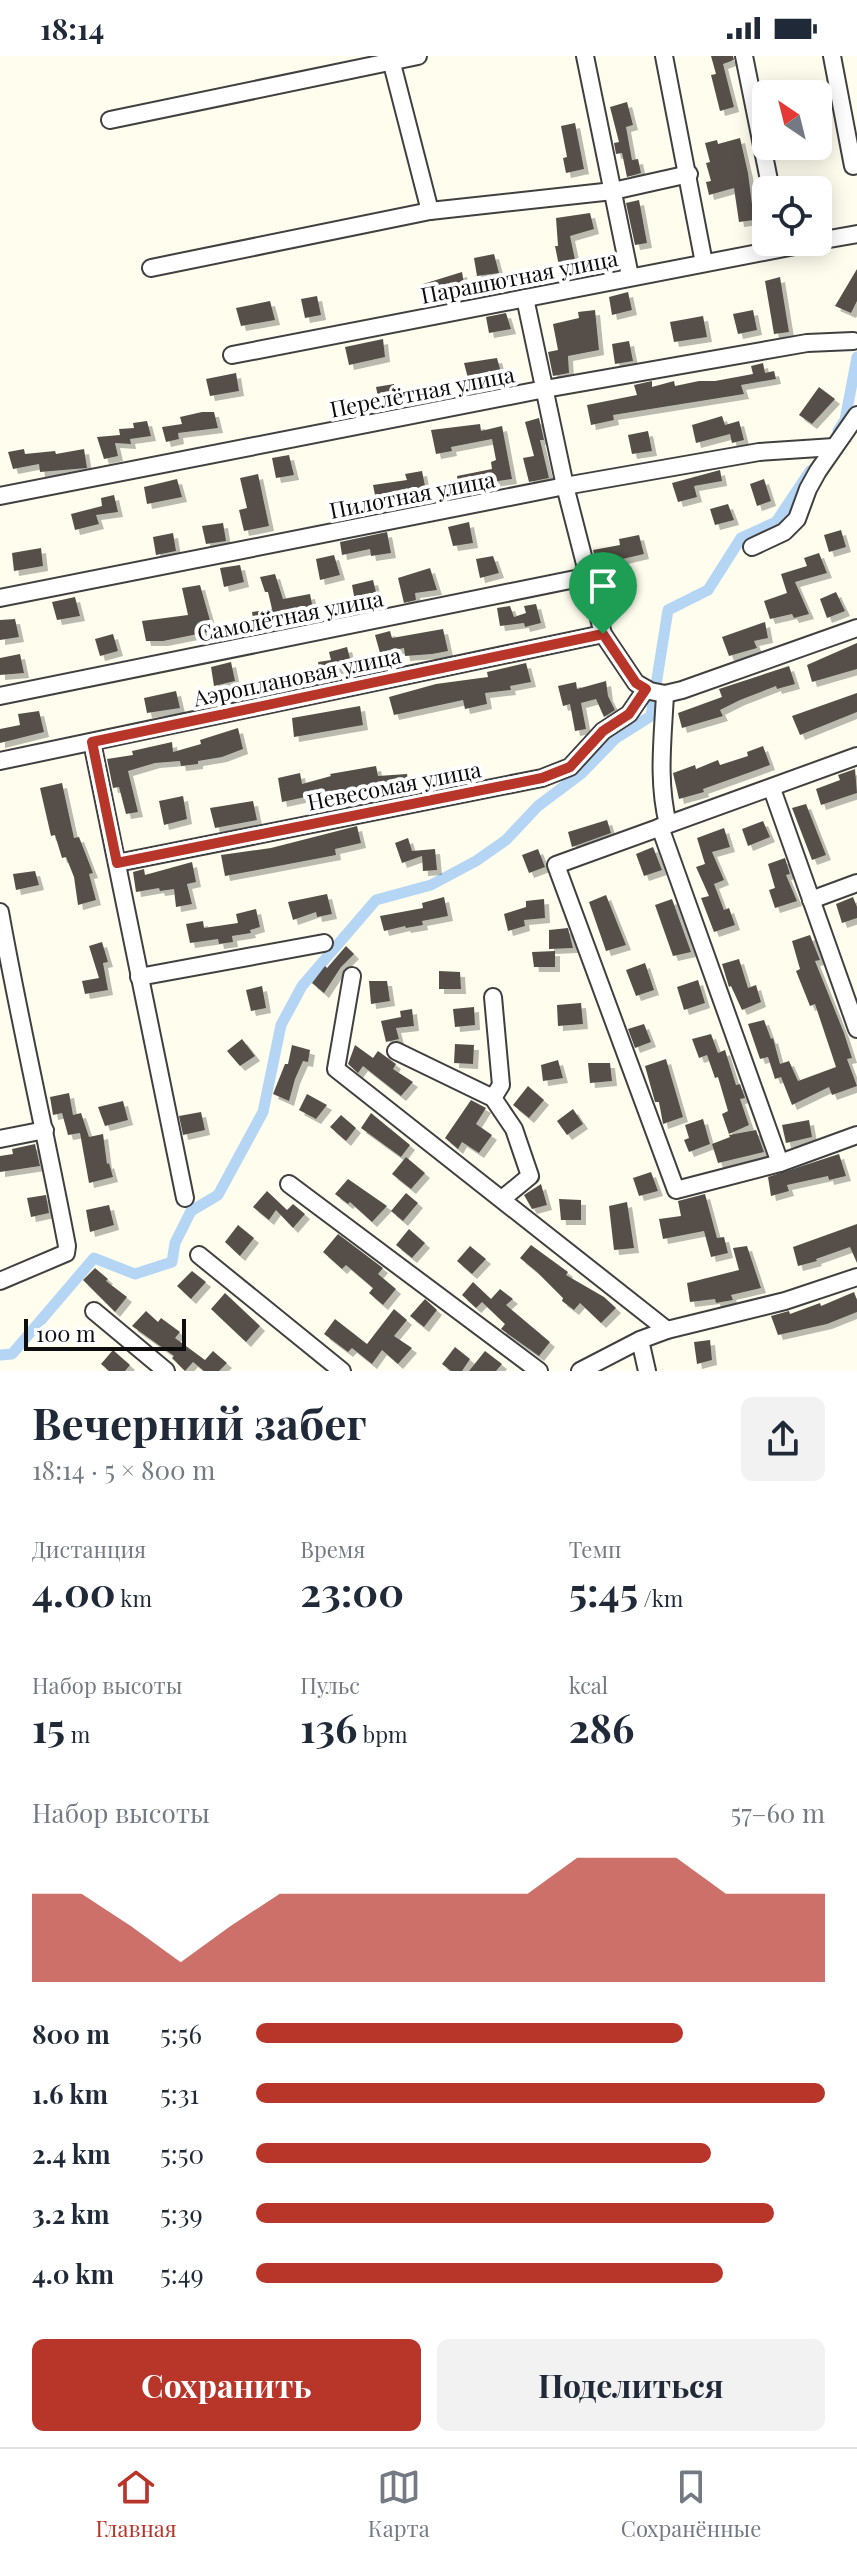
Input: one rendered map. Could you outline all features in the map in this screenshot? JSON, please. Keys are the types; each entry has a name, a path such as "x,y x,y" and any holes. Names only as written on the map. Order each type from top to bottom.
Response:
{"street":[{"path":"110,120 391,59 418,56"},
{"path":"585,56 630,276"},
{"path":"664,56 704,263"},
{"path":"744,56 768,176"},
{"path":"832,56 853,166 857,165"},
{"path":"391,59 430,211"},
{"path":"151,268 430,211 613,191 689,174"},
{"name":"Парашютная улица","path":"832,239 857,234"},
{"name":"Парашютная улица","path":"232,355 752,252"},
{"path":"525,298 565,486 603,634 636,683 661,691 857,628"},
{"name":"Перелётная улица","path":"0,496 545,389 807,343 855,342"},
{"path":"752,547 784,532 797,519 829,447 857,415"},
{"name":"Пилотная улица","path":"0,598 565,486 759,452 829,447"},
{"name":"Самолётная улица","path":"0,696 590,576"},
{"name":"Аэроплановая улица","path":"0,761 603,634"},
{"path":"661,691 664,825 780,1163"},
{"name":"Невесомая улица","path":"117,863 542,778 570,767 603,731 661,691"},
{"path":"92,742 185,1198"},
{"path":"857,756 556,865 676,1190 780,1163 857,1135"},
{"path":"772,789 811,900 853,1003 857,1029"},
{"path":"811,900 857,883"},
{"path":"0,912 17,1011 45,1130 67,1246 66,1253 0,1281"},
{"path":"139,977 324,943"},
{"path":"352,976 336,1069 667,1330"},
{"path":"493,997 501,1085 493,1098"},
{"path":"0,1014 17,1011"},
{"path":"396,1051 493,1098 514,1129 530,1176 502,1199"},
{"path":"0,1139 45,1130"},
{"path":"289,1184 539,1371"},
{"path":"199,1255 342,1371"},
{"path":"580,1371 640,1340 667,1330 785,1301 857,1277"},
{"path":"94,1311 166,1371"},
{"path":"640,1340 647,1371"}],"building":[{"path":"711,56 733,56 734,60 723,64 734,107 720,111 711,75 716,74"},
{"path":"627,102 633,125 626,127 632,160 638,159 641,173 627,177 622,153 616,154 614,143 619,142 610,107"},
{"path":"575,123 584,169 566,173 563,158 567,157 561,126"},
{"path":"740,138 748,173 752,220 739,222 734,188 709,195 706,182 711,181 706,163 710,162 705,143 717,140 718,144"},
{"path":"639,200 647,243 635,245 626,203"},
{"path":"590,213 594,229 570,236 577,269 560,271 555,246 558,246 556,218"},
{"path":"494,254 499,273 477,276 474,258"},
{"path":"857,269 857,301 851,313 835,306"},
{"path":"462,272 465,289 441,292 441,295 426,298 423,284"},
{"path":"780,277 789,332 774,334 765,281"},
{"path":"628,292 632,310 612,315 609,297"},
{"path":"317,296 321,315 305,318 301,299"},
{"path":"270,301 275,320 241,326 236,308"},
{"path":"595,310 599,350 568,356 569,373 553,376 548,352 558,350 553,324 579,318 578,312"},
{"path":"753,310 757,330 738,334 733,314"},
{"path":"506,313 511,329 489,333 486,317"},
{"path":"703,316 707,337 674,342 670,322"},
{"path":"383,339 385,357 349,365 345,347"},
{"path":"629,341 633,361 615,364 612,344"},
{"path":"497,358 502,376 469,382 464,363"},
{"path":"763,363 765,373 774,371 776,379 741,385 744,394 613,415 614,420 591,425 587,405 637,395 634,385 652,381 652,387 674,381 675,386 715,381 753,374 751,366"},
{"path":"236,373 239,391 210,396 206,379"},
{"path":"394,384 398,403 380,407 376,387"},
{"path":"819,387 835,399 812,424 799,415"},
{"path":"214,412 218,428 178,433 179,439 166,442 162,427 182,424 180,417"},
{"path":"722,416 725,425 739,421 744,440 732,443 730,434 696,443 692,425"},
{"path":"539,418 544,440 540,440 549,478 529,482 523,458 534,456 525,422"},
{"path":"147,421 151,436 130,439 131,444 115,443 118,456 104,459 97,437 120,435 119,429 134,428 133,423"},
{"path":"480,424 481,431 502,426 512,479 478,484 479,492 460,496 457,476 492,469 491,462 496,460 492,439 451,447 452,451 436,454 431,430"},
{"path":"648,431 652,451 632,454 628,435"},
{"path":"24,449 25,454 55,451 56,454 84,449 87,468 40,472 39,464 13,469 8,452"},
{"path":"289,455 294,475 276,478 272,458"},
{"path":"720,470 722,481 694,486 697,497 678,502 672,483"},
{"path":"422,471 427,496 377,505 373,485 407,480 405,474"},
{"path":"258,474 269,526 244,531 239,510 247,508 240,478"},
{"path":"177,479 182,497 147,504 144,487"},
{"path":"764,479 771,501 757,506 750,484"},
{"path":"114,495 118,512 96,515 99,524 75,530 71,514 102,506 101,498"},
{"path":"728,504 734,520 715,525 710,509"},
{"path":"469,522 473,543 453,546 448,527"},
{"path":"223,523 226,541 206,544 202,526"},
{"path":"841,530 846,547 829,552 824,535"},
{"path":"387,532 391,553 371,556 370,549 342,555 340,542"},
{"path":"173,533 176,551 156,555 153,537"},
{"path":"639,535 644,554 597,565 593,550 620,545 619,539"},
{"path":"41,548 43,566 14,571 12,553"},
{"path":"819,553 827,573 795,582 809,614 770,619 764,601 787,593 781,574 807,566 804,558"},
{"path":"334,555 340,575 320,580 316,559"},
{"path":"493,556 499,573 480,578 476,559"},
{"path":"240,565 244,582 224,587 220,568"},
{"path":"430,568 437,590 415,593 416,600 404,603 398,578"},
{"path":"275,574 283,599 310,594 314,614 297,615 296,611 267,618 268,630 255,632 252,612 272,609 260,577"},
{"path":"373,580 380,608 357,612 352,585"},
{"path":"200,585 213,631 163,641 146,641 142,621 188,615 182,588"},
{"path":"836,592 845,611 827,618 820,599"},
{"path":"75,597 80,616 57,620 52,602"},
{"path":"536,604 541,623 525,627 524,623 500,626 497,608 510,606 514,617 526,613 524,606"},
{"path":"15,619 19,637 0,640 0,620"},
{"path":"765,622 768,638 754,641 757,648 729,656 722,637"},
{"path":"443,629 448,651 432,654 405,656 404,648 380,653 375,635 390,631 392,638"},
{"path":"113,634 118,651 100,656 95,639"},
{"path":"857,643 857,669 812,682 807,665"},
{"path":"347,647 352,666 333,670 334,677 314,680 315,683 302,686 299,672 319,668 318,662 331,660 329,652"},
{"path":"20,654 24,673 0,675 0,658"},
{"path":"231,662 235,681 214,686 211,667"},
{"path":"526,663 531,682 510,686 511,690 485,693 487,704 465,709 463,700 394,715 389,697 436,684 488,677 487,672"},
{"path":"789,666 795,684 777,689 776,686 740,700 720,710 723,716 682,728 678,713 722,697 719,689"},
{"path":"606,681 608,696 615,710 604,717 596,699 581,703 586,729 575,731 570,704 563,706 558,686 576,682 577,689"},
{"path":"176,691 180,708 147,713 144,698"},
{"path":"857,693 857,712 800,735 792,716"},
{"path":"360,706 363,725 294,737 292,718"},
{"path":"39,711 44,732 0,743 0,729 20,725 18,714"},
{"path":"238,728 243,749 198,761 198,764 181,766 180,761 155,763 128,771 138,812 126,814 119,787 113,788 107,759 133,755 132,751 172,742 173,752"},
{"path":"763,746 770,765 679,799 673,773 695,765 696,769 718,760 720,765 748,756 747,752"},
{"path":"376,766 378,776 407,774 410,791 392,793 391,788 311,802 310,796 282,802 278,778 300,773 302,784 330,774"},
{"path":"855,769 857,793 821,805 816,789 840,780 838,775"},
{"path":"62,783 74,838 79,837 93,873 89,874 96,900 78,905 74,877 66,857 62,858 55,835 51,836 40,788"},
{"path":"183,796 187,819 164,825 159,801"},
{"path":"253,801 257,820 215,828 210,808"},
{"path":"806,804 826,855 812,860 792,808"},
{"path":"607,820 611,833 572,847 568,832"},
{"path":"763,821 770,837 748,846 742,829"},
{"path":"357,826 361,843 335,849 336,855 225,876 221,855 271,848"},
{"path":"724,828 730,847 712,852 724,880 714,884 724,910 729,908 735,925 714,932 701,898 709,896 696,867 705,864 697,838"},
{"path":"408,838 412,851 435,849 437,870 423,871 422,856 402,863 395,843"},
{"path":"653,847 662,870 644,876 636,854"},
{"path":"538,849 545,867 529,873 522,855"},
{"path":"785,858 790,874 786,875 797,901 775,908 769,890 775,888 768,864"},
{"path":"192,862 196,882 187,884 192,904 176,907 174,889 136,892 133,872 144,869 145,875"},
{"path":"35,871 39,885 16,890 13,874"},
{"path":"327,894 332,914 317,917 316,912 293,920 288,902"},
{"path":"606,895 626,945 606,951 589,902"},
{"path":"444,897 448,916 422,921 423,925 384,931 380,916 423,908 422,903"},
{"path":"853,897 857,918 842,923 836,904"},
{"path":"544,899 545,918 524,920 525,926 508,931 504,914 526,907 526,901"},
{"path":"672,899 691,952 673,956 655,905"},
{"path":"256,909 260,927 250,930 251,933 232,936 233,942 219,944 218,939 190,943 186,924 203,921 204,928 238,923 236,914"},
{"path":"568,928 573,948 549,949 549,930"},
{"path":"810,935 820,960 815,961 852,1058 847,1059 857,1086 832,1095 829,1087 792,1105 781,1077 775,1079 768,1057 760,1059 748,1024 764,1020 780,1064 789,1061 798,1081 836,1067 815,1004 810,1006 796,971 800,969 792,941"},
{"path":"102,942 108,962 103,963 108,990 85,994 82,981 99,978 89,946"},
{"path":"346,946 354,954 324,993 312,983"},
{"path":"555,951 555,967 534,967 532,952"},
{"path":"739,959 748,988 756,985 761,1002 742,1010 729,987 722,964"},
{"path":"645,963 654,990 636,996 626,970"},
{"path":"439,971 460,972 461,989 439,989"},
{"path":"698,980 705,1003 684,1010 677,987"},
{"path":"369,981 387,981 390,1001 371,1004"},
{"path":"262,986 266,1008 251,1011 246,990"},
{"path":"581,1003 583,1024 558,1026 557,1005"},
{"path":"474,1007 475,1025 455,1027 453,1009"},
{"path":"412,1009 414,1026 396,1028 399,1039 386,1042 381,1021 401,1017 400,1011"},
{"path":"644,1024 651,1042 635,1048 628,1029"},
{"path":"711,1034 718,1053 725,1050 736,1085 740,1084 745,1098 740,1099 749,1125 729,1134 722,1114 728,1111 718,1077 715,1078 707,1055 699,1058 692,1039"},
{"path":"242,1039 255,1056 240,1066 227,1051"},
{"path":"455,1044 474,1045 473,1064 454,1063"},
{"path":"292,1045 310,1050 308,1062 303,1061 295,1079 289,1101 273,1094 285,1064 288,1064"},
{"path":"355,1045 373,1058 378,1051 396,1064 393,1069 413,1082 401,1096 363,1066 358,1073 348,1064"},
{"path":"666,1059 683,1117 663,1124 659,1102 655,1102 645,1066"},
{"path":"558,1060 563,1078 543,1081 541,1065"},
{"path":"588,1063 610,1063 612,1081 590,1083"},
{"path":"528,1086 544,1100 529,1118 513,1105"},
{"path":"69,1093 73,1115 81,1113 89,1137 103,1134 107,1164 113,1177 89,1183 80,1133 68,1135 62,1113 53,1115 50,1097"},
{"path":"307,1094 327,1105 316,1119 299,1110"},
{"path":"471,1100 486,1108 476,1124 492,1135 479,1153 462,1142 458,1149 445,1138"},
{"path":"123,1101 128,1120 105,1126 98,1107"},
{"path":"573,1109 583,1124 567,1135 557,1121"},
{"path":"201,1112 205,1130 183,1135 179,1116"},
{"path":"371,1113 410,1145 401,1157 361,1128"},
{"path":"341,1115 356,1128 346,1141 330,1127"},
{"path":"703,1119 710,1144 689,1152 684,1140 689,1138 685,1125"},
{"path":"809,1120 812,1137 786,1143 782,1125"},
{"path":"756,1130 764,1152 718,1163 712,1144 729,1135"},
{"path":"35,1144 40,1166 0,1172 0,1156 13,1154 12,1149"},
{"path":"839,1154 846,1176 829,1180 828,1176 787,1185 789,1191 771,1196 768,1177"},
{"path":"406,1157 425,1173 411,1189 392,1174"},
{"path":"651,1172 658,1191 639,1196 633,1178"},
{"path":"348,1179 387,1206 372,1222 350,1202 348,1204 335,1194"},
{"path":"541,1184 547,1205 532,1209 524,1195"},
{"path":"267,1191 287,1210 293,1204 305,1214 293,1228 276,1210 269,1220 253,1207"},
{"path":"406,1193 418,1203 403,1221 391,1211"},
{"path":"705,1194 717,1238 724,1237 728,1253 711,1257 704,1231 663,1239 659,1219 681,1216 678,1201"},
{"path":"46,1195 49,1213 31,1217 27,1198"},
{"path":"559,1199 581,1200 581,1220 561,1220"},
{"path":"627,1202 634,1248 614,1250 609,1206"},
{"path":"109,1205 114,1225 90,1232 86,1210"},
{"path":"857,1224 857,1263 850,1247 798,1266 793,1247"},
{"path":"238,1225 254,1238 240,1256 225,1242"},
{"path":"409,1229 425,1243 412,1258 396,1245"},
{"path":"338,1234 383,1268 378,1274 396,1289 383,1305 369,1293 373,1288 346,1265 342,1269 323,1252"},
{"path":"531,1245 568,1272 566,1275 604,1297 616,1308 601,1323 580,1303 574,1310 520,1258"},
{"path":"470,1246 486,1259 472,1274 457,1261"},
{"path":"747,1246 761,1288 731,1295 733,1300 690,1302 687,1283 739,1270 733,1248"},
{"path":"95,1268 127,1297 115,1312 83,1280"},
{"path":"192,1271 206,1282 191,1299 177,1286"},
{"path":"473,1282 491,1299 500,1289 513,1299 506,1305 550,1342 539,1356 501,1329 505,1324 482,1302 476,1308 462,1295"},
{"path":"854,1292 857,1312 827,1324 778,1335 771,1316 789,1311 790,1314 820,1303 821,1306"},
{"path":"225,1293 260,1326 246,1342 211,1309"},
{"path":"425,1299 437,1310 424,1327 410,1316"},
{"path":"394,1309 407,1320 394,1336 412,1348 398,1364 382,1350 372,1364 352,1348 348,1352 324,1334 335,1319 367,1344"},
{"path":"146,1311 158,1322 161,1318 180,1332 175,1338 205,1360 213,1351 227,1363 219,1371 204,1371 193,1362 185,1371 172,1358 174,1356 132,1326"},
{"path":"710,1340 712,1360 697,1364 694,1342"},
{"path":"455,1347 470,1359 462,1371 451,1371 442,1364"},
{"path":"113,1350 130,1365 125,1371 109,1371 101,1364"},
{"path":"485,1351 502,1364 496,1371 469,1371"}],"waterway":[{"path":"838,431 845,420 857,357"},
{"path":"0,1355 12,1354 94,1258 135,1274 172,1262 175,1243 191,1211 218,1195 263,1112 281,1025 302,986 376,900 431,885 476,861 506,840 538,806 582,773 616,738 651,716 668,610 708,590 741,538 776,522 810,471"}],"route":[{"path":"603,634 636,683 646,689 629,714 603,731 570,767 542,778 117,863 92,742 603,634"}]}
